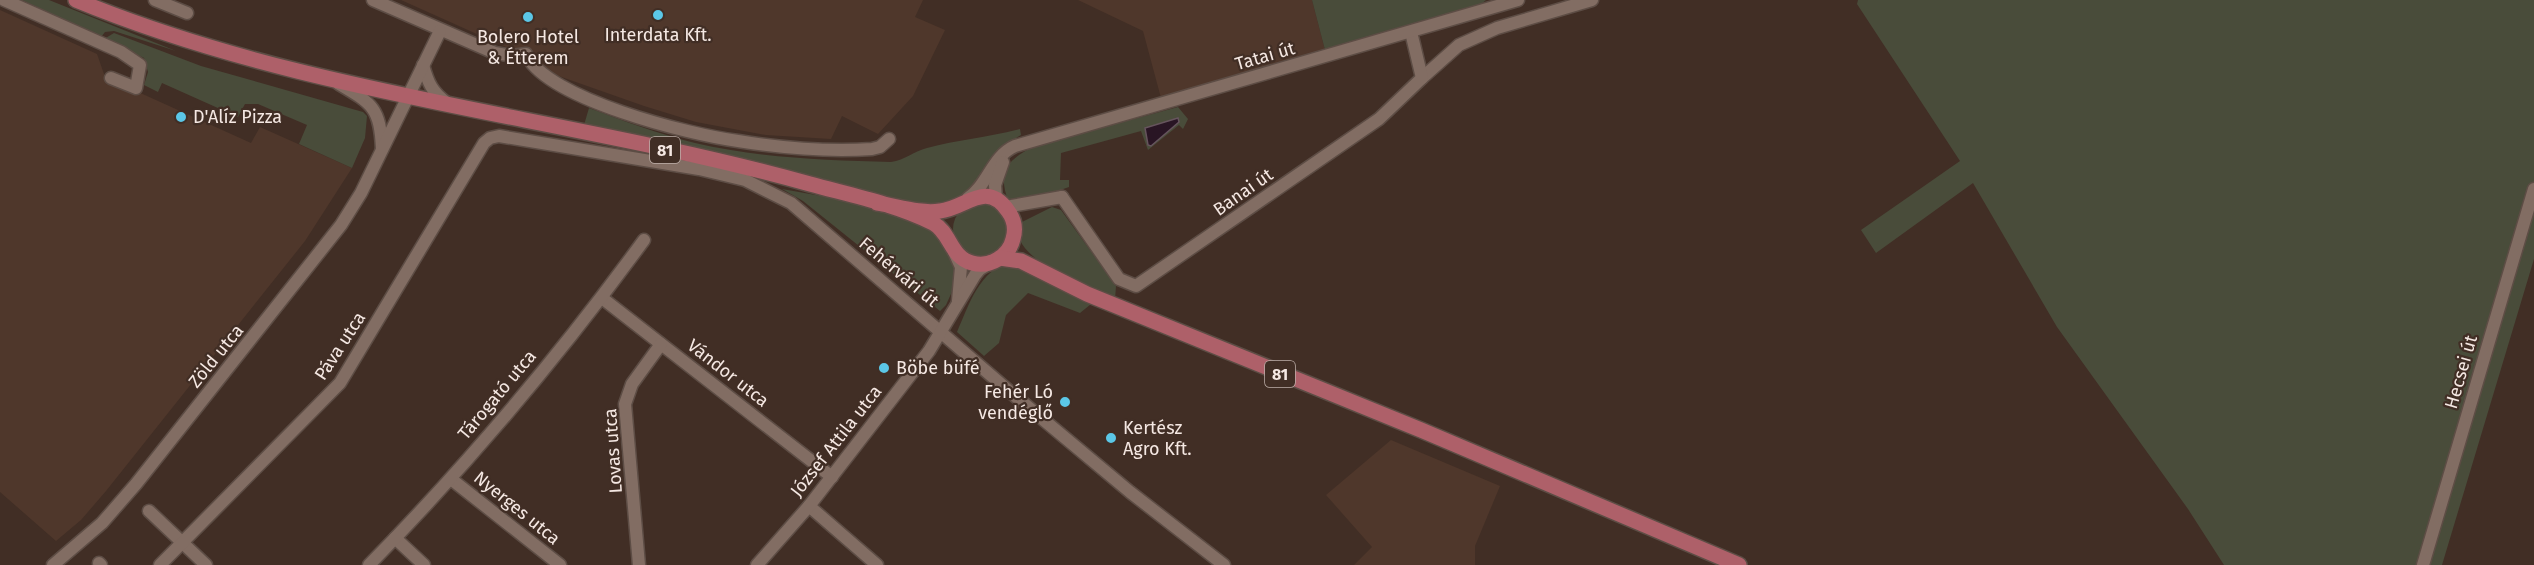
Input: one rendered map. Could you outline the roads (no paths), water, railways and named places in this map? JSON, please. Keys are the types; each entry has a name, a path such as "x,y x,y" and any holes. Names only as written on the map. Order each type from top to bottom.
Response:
{"main road":[{"name":"81","path":"76,0 192,44 406,97 740,166 877,203 936,225 945,233 951,247 970,262 1021,261 1096,298 1421,430 1739,565"},
{"name":"81","path":"877,203 931,212 944,211 961,202 986,197 1001,204 1026,253 1045,272"},
{"path":"951,247 947,223 961,202"},
{"path":"995,261 1012,243 1014,229"}],"street":[{"path":"4,0 122,52 140,65 135,88 111,78"},
{"path":"155,0 187,13"},
{"path":"373,0 495,53 526,54 542,74 582,97 681,129 737,141 815,150 872,149 880,147 889,139"},
{"name":"Tatai út","path":"961,202 983,186 1005,152 1021,145 1518,0"},
{"path":"1411,32 1422,78 1459,45 1497,28 1592,0"},
{"path":"1488,9 1497,28"},
{"name":"Zöld utca","path":"53,565 102,523 129,492 340,225 361,193 440,31"},
{"path":"423,65 434,93 451,106"},
{"path":"329,78 356,94 376,112 380,121 382,150"},
{"name":"Banai út","path":"1062,197 1119,279 1136,286 1379,119 1422,78"},
{"name":"Fehérvári út","path":"490,138 499,136 525,138 745,180 791,203 1130,492 1224,565"},
{"name":"Páva utca","path":"160,565 340,383 490,138"},
{"path":"1021,145 1009,155 1000,169 995,185 1001,204 1062,197"},
{"name":"Hecsei út","path":"2423,565 2534,189"},
{"path":"1014,229 1026,214 1062,197"},
{"name":"Tárogató utca","path":"369,565 451,479 602,298 644,240"},
{"name":"József Attila utca","path":"951,247 959,258 961,267 957,303"},
{"name":"József Attila utca","path":"757,565 832,477 942,332 957,303 980,268 995,261"},
{"name":"Vándor utca","path":"602,298 832,477"},
{"name":"Lovas utca","path":"639,565 625,404 632,384 661,344"},
{"name":"Nyerges utca","path":"451,479 560,565"},
{"path":"808,506 876,565"},
{"path":"149,511 206,565"},
{"path":"395,538 424,565"}],"place":[{"name":"Interdata Kft.","path":"658,15"},
{"name":"Bolero Hotel & Étterem","path":"528,17"},
{"name":"D'Alíz Pizza","path":"181,117"},
{"name":"Böbe büfé","path":"884,368"},
{"name":"Fehér Ló vendéglő","path":"1065,402"},
{"name":"Kertész Agro Kft.","path":"1111,438"}]}
